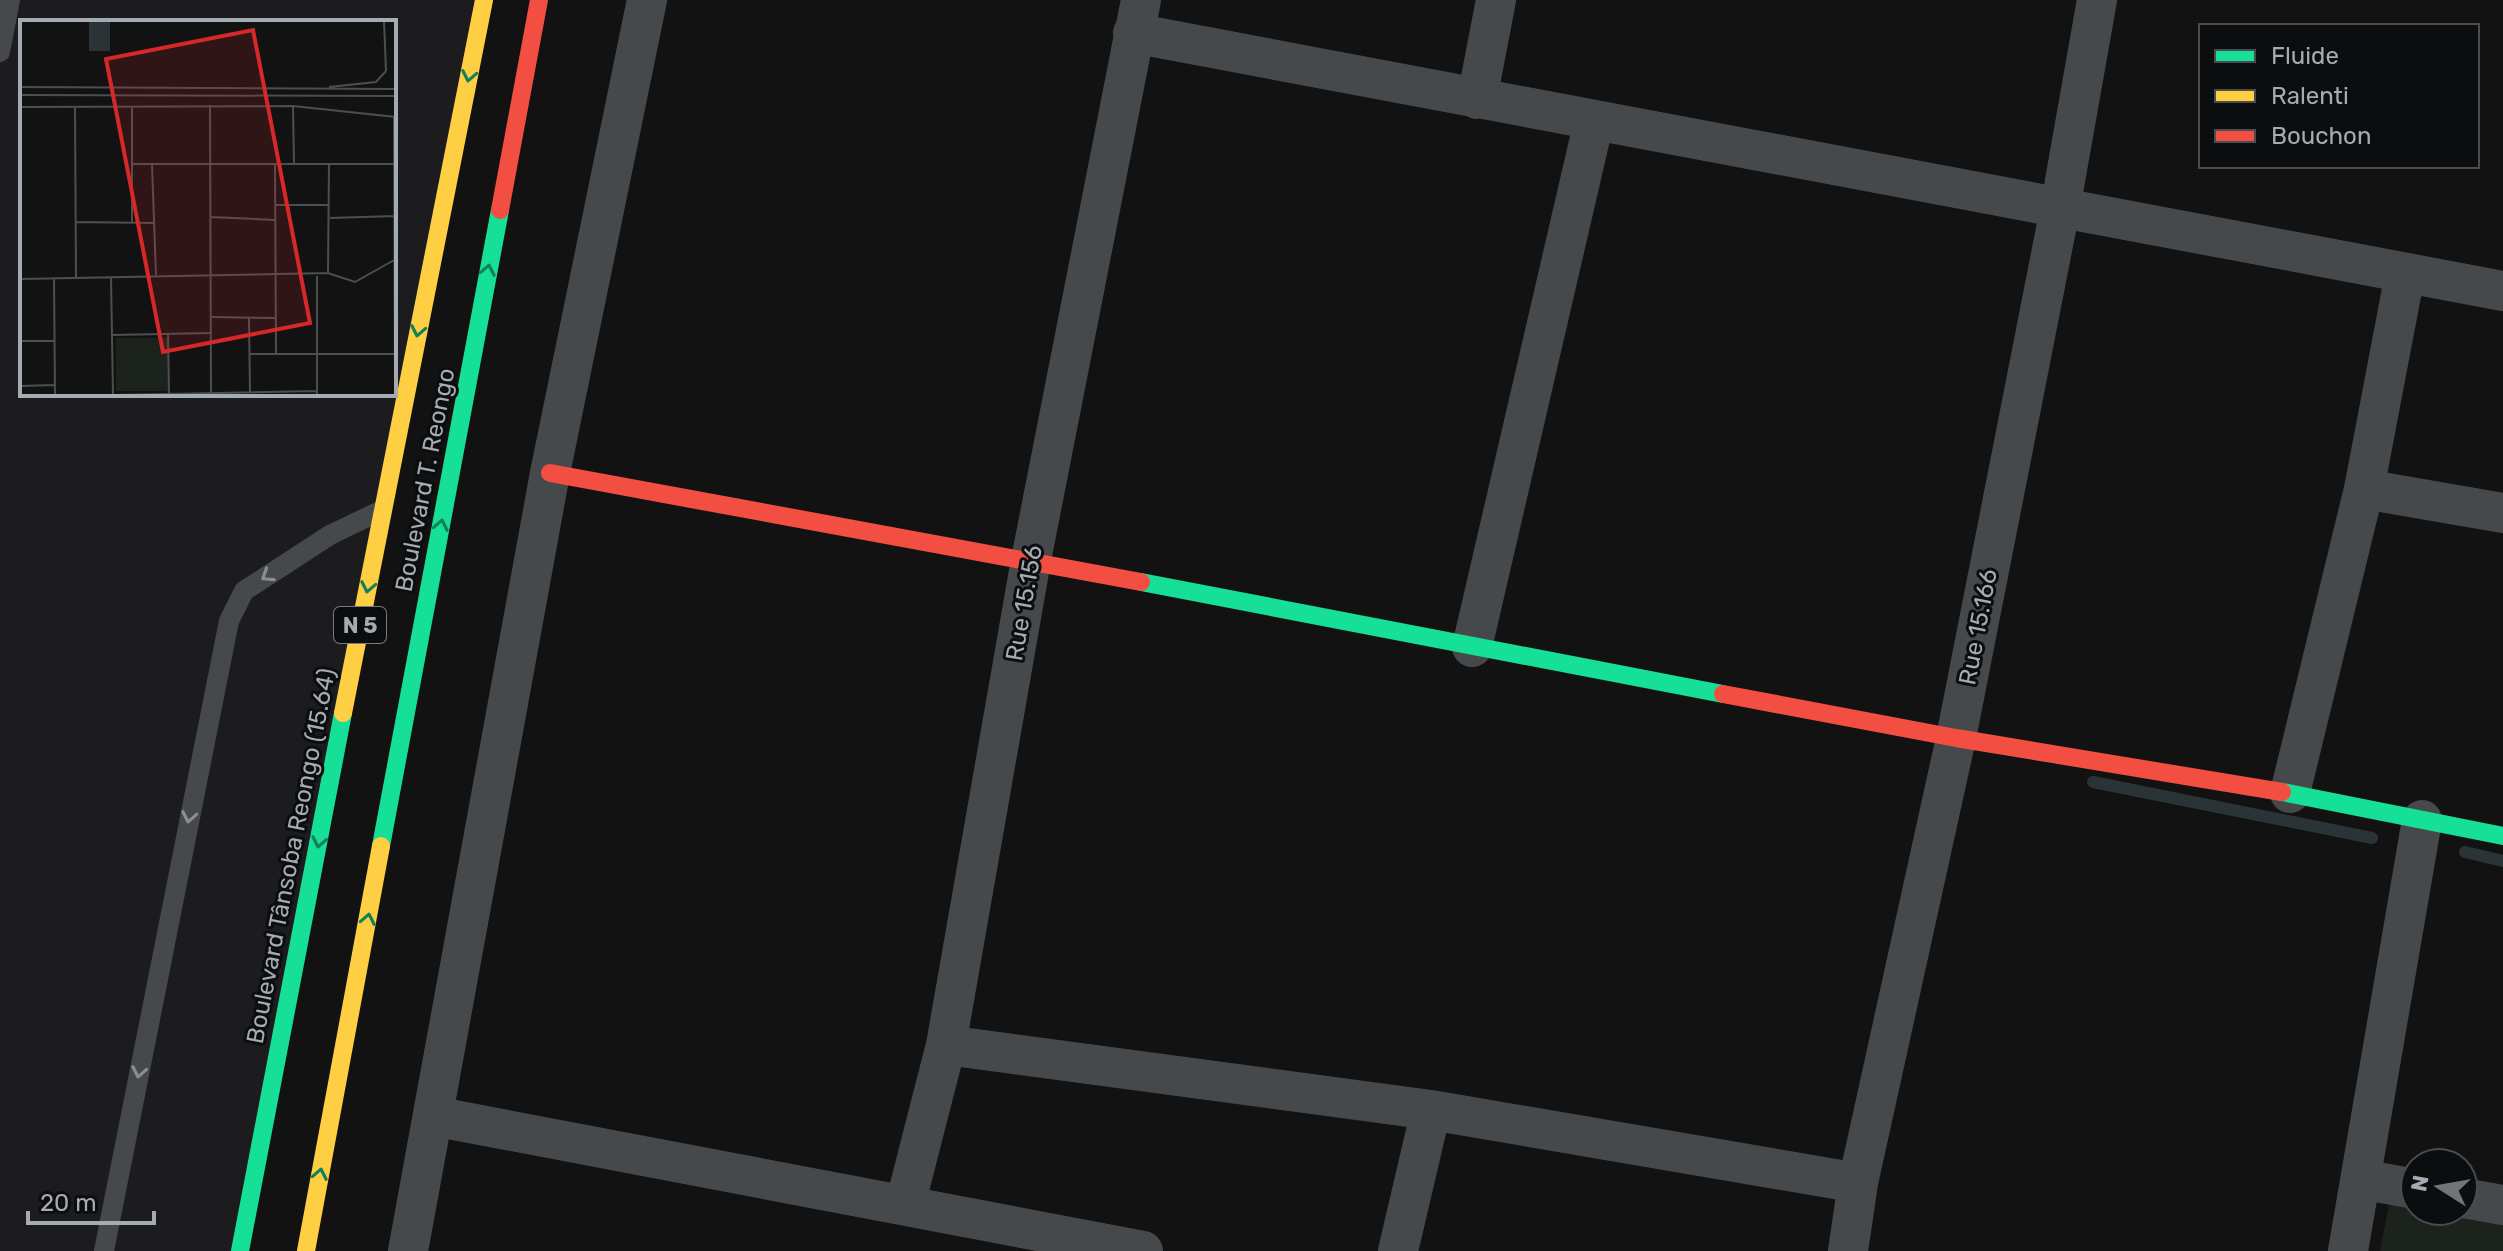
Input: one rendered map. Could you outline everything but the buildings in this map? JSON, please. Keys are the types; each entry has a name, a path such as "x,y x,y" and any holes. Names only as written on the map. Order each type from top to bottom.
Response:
{"main road":[{"name":"Boulevard Tânsoba Reongo (15.64)","path":"240,1251 382,510 484,0"},
{"name":"Boulevard T. Reongo","path":"306,1251 539,0"},
{"path":"550,473 1031,560 1956,738 2290,793 2503,836"}],"street":[{"path":"408,1251 550,473 647,0"},
{"path":"1477,99 1496,0"},
{"name":"Rue 15.166","path":"1848,1251 1858,1183 1956,738 2060,209 2097,0"},
{"path":"1137,17 1477,99 2503,291"},
{"name":"Rue 15.156","path":"905,1205 946,1045 1031,560 1137,17"},
{"path":"1472,647 1594,121"},
{"path":"2290,793 2364,489 2405,274"},
{"path":"2364,489 2503,513"},
{"path":"2348,1251 2422,820"},
{"path":"946,1045 1431,1110 1858,1183"},
{"path":"1398,1251 1431,1110"},
{"path":"433,1116 1143,1251"},
{"path":"2361,1179 2399,1186"},
{"path":"2479,1201 2503,1205"}],"lane":[{"path":"0,52 10,0"},
{"path":"104,1251 229,621 244,591 330,535 382,510"}],"shaded area":[{"path":"0,0 484,0 240,1251 0,1251"},
{"path":"2392,1189 2399,1190 2399,1227 2479,1227 2479,1210 2503,1210 2503,1251 2380,1251"}],"waterway":[{"path":"2093,782 2372,838"},
{"path":"2465,852 2503,861"}],"traffic: fast":[{"path":"381,846 500,210"},
{"path":"1141,582 1723,694"},
{"path":"240,1251 343,713"},
{"path":"2282,792 2503,836"}],"traffic: slow":[{"path":"343,713 484,0"},
{"path":"306,1251 381,846"}],"traffic: jam":[{"path":"500,210 539,0"},
{"path":"550,473 1141,582"},
{"path":"1723,694 1956,738 2282,792"}]}
